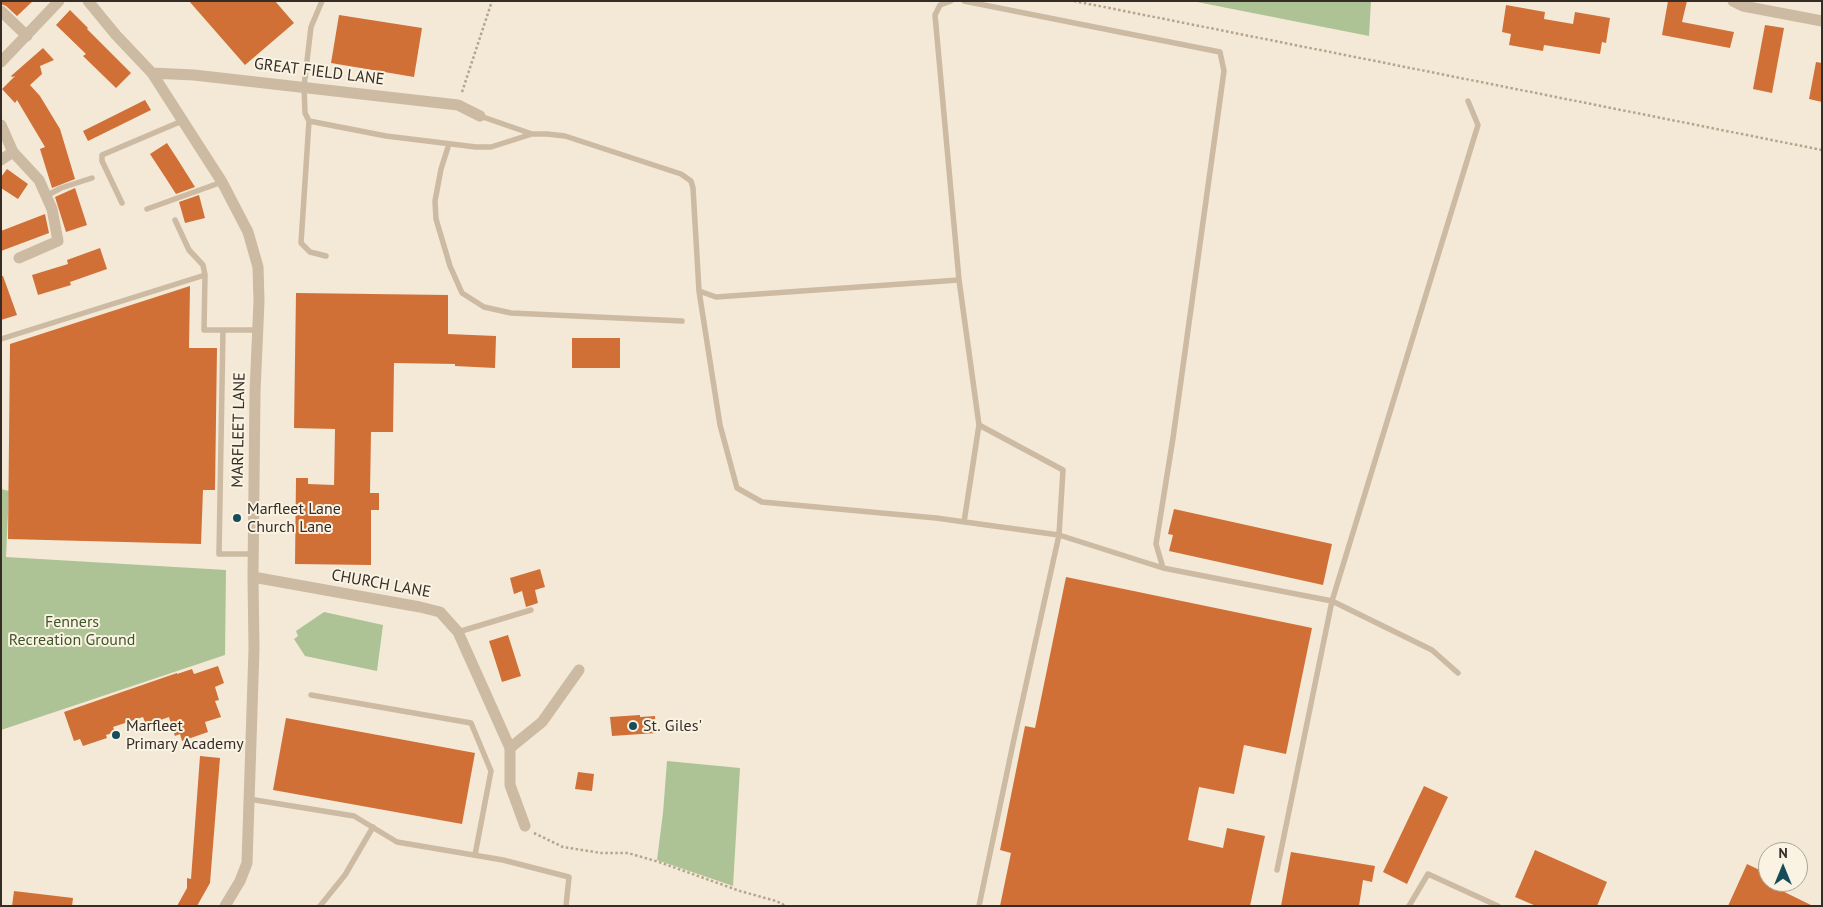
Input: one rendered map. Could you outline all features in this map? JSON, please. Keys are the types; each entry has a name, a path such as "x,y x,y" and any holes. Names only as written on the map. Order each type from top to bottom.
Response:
{"street":[{"path":"1,62 59,1"},
{"name":"MARFLEET LANE","path":"88,1 116,35 152,73 222,182 248,232 258,267 253,554 254,649 247,863 240,881 225,906"},
{"path":"1733,1 1743,6 1822,21"},
{"path":"1,11 26,36"},
{"name":"GREAT FIELD LANE","path":"152,73 194,75 304,86 458,105 480,116"},
{"path":"1,125 14,152 39,180 52,209 58,241 19,258"},
{"path":"1,160 14,152"},
{"name":"CHURCH LANE","path":"253,577 440,612 458,632 510,748 510,785 525,826"},
{"path":"510,748 542,722 579,670"}],"lane":[{"path":"322,1 311,27 304,86 305,113 309,122 301,243 310,252 326,256"},
{"path":"951,1 940,5 934,15 959,280 979,425 964,522"},
{"path":"964,1 1220,52 1224,71 1173,438 1156,544 1163,568"},
{"path":"1277,870 1332,601 1478,125 1468,101"},
{"path":"480,116 532,134"},
{"path":"122,204 102,161 102,155 182,121"},
{"path":"309,122 386,136 491,147 532,134 565,136 681,174 691,181 699,291 720,425 737,488 762,502 964,522 1059,534 1163,568 1332,601 1432,650 1458,673"},
{"path":"449,144 441,169 435,201 436,219 450,266 462,293 484,307 511,313 682,321"},
{"path":"46,196 62,188 92,178"},
{"path":"147,209 222,182"},
{"path":"175,220 189,250 203,265 205,275 204,330 258,330"},
{"path":"1,339 205,275"},
{"path":"699,291 716,297 959,280"},
{"path":"223,330 219,554 253,554"},
{"path":"979,425 1063,470 1059,534 979,906"},
{"path":"458,632 531,610"},
{"path":"311,695 471,723 490,771 475,855"},
{"path":"249,799 354,816 397,842 504,860 569,877 566,906"},
{"path":"320,906 345,875 373,828"},
{"path":"1409,906 1428,874 1498,906"}],"path":[{"path":"458,105 492,1"},
{"path":"1074,1 1822,150"},
{"path":"525,826 534,834 563,847 601,853 628,853 740,891 776,901 786,906"}],"green space":[{"path":"1192,1 1371,1 1369,36"},
{"name":"Fenners Recreation Ground","path":"1,489 9,491 6,557 226,570 225,655 1,730"},
{"path":"324,612 383,625 377,671 305,656 294,639 298,636 296,631"},
{"path":"667,761 740,768 733,886 657,860"}],"building":[{"path":"1,1 33,1 17,16 1,4"},
{"path":"189,1 275,1 294,23 245,65"},
{"path":"1668,1 1687,1 1682,22 1734,32 1730,48 1662,35"},
{"path":"1506,5 1545,12 1544,19 1573,24 1575,12 1610,18 1606,43 1602,42 1600,54 1544,45 1543,51 1509,45 1511,34 1502,32"},
{"path":"70,10 131,73 116,88 83,56 86,54 56,25"},
{"path":"339,15 422,28 414,77 331,63"},
{"path":"1765,25 1784,28 1772,93 1753,89"},
{"path":"43,48 54,60 40,66 42,74 30,85 40,96 60,129 75,179 52,188 40,149 45,147 17,100 15,103 2,89 15,76 11,76"},
{"path":"1816,62 1822,63 1822,102 1809,99"},
{"path":"145,100 151,110 88,141 83,131"},
{"path":"167,143 195,187 176,194 150,154"},
{"path":"7,169 28,184 18,199 1,188 1,177"},
{"path":"75,188 87,225 66,232 55,197"},
{"path":"199,195 205,218 185,223 179,202"},
{"path":"45,214 49,233 1,251 1,231"},
{"path":"100,248 107,269 70,282 71,285 38,295 32,275 68,264 67,260"},
{"path":"1,276 3,276 17,315 1,320"},
{"path":"190,286 189,348 217,348 215,490 203,490 201,544 8,539 10,344"},
{"path":"296,293 448,295 448,334 496,336 495,368 455,366 455,364 394,363 393,432 371,432 370,493 379,493 379,510 371,510 371,565 295,564 296,478 308,478 308,484 334,485 335,429 294,428"},
{"path":"572,338 620,338 620,368 572,368"},
{"path":"1174,509 1332,544 1323,585 1169,551 1173,535 1168,534"},
{"path":"540,569 545,587 535,590 538,603 526,607 522,591 514,594 510,578"},
{"path":"1066,577 1312,628 1286,754 1244,745 1234,794 1199,787 1188,840 1223,848 1227,828 1265,836 1250,906 1000,906 1011,853 1000,850 1025,726 1035,728"},
{"path":"508,635 521,676 502,682 489,641"},
{"path":"218,666 224,683 215,687 219,700 215,701 221,717 205,722 208,732 182,741 180,734 175,736 169,717 146,725 143,717 113,727 115,732 106,735 107,738 83,746 80,739 74,741 64,712 177,673 192,669 194,674"},
{"name":"St. Giles'","path":"640,715 640,717 655,716 656,733 612,736 610,717"},
{"path":"286,718 475,753 462,824 273,790"},
{"path":"200,756 220,758 210,883 197,906 177,906 187,888 187,878 191,879"},
{"path":"578,772 594,774 592,791 575,789"},
{"path":"1424,786 1448,797 1407,884 1383,872"},
{"path":"1535,850 1607,882 1597,906 1536,906 1515,897"},
{"path":"1291,852 1375,866 1372,882 1363,880 1359,906 1281,906"},
{"path":"1747,864 1758,869 1758,892 1784,892 1813,906 1728,906"},
{"path":"14,891 73,898 72,906 12,906"}],"place":[{"name":"Marfleet Lane Church Lane","path":"237,518"},
{"name":"St. Giles'","path":"633,726"},
{"name":"Marfleet Primary Academy","path":"116,735"}]}
